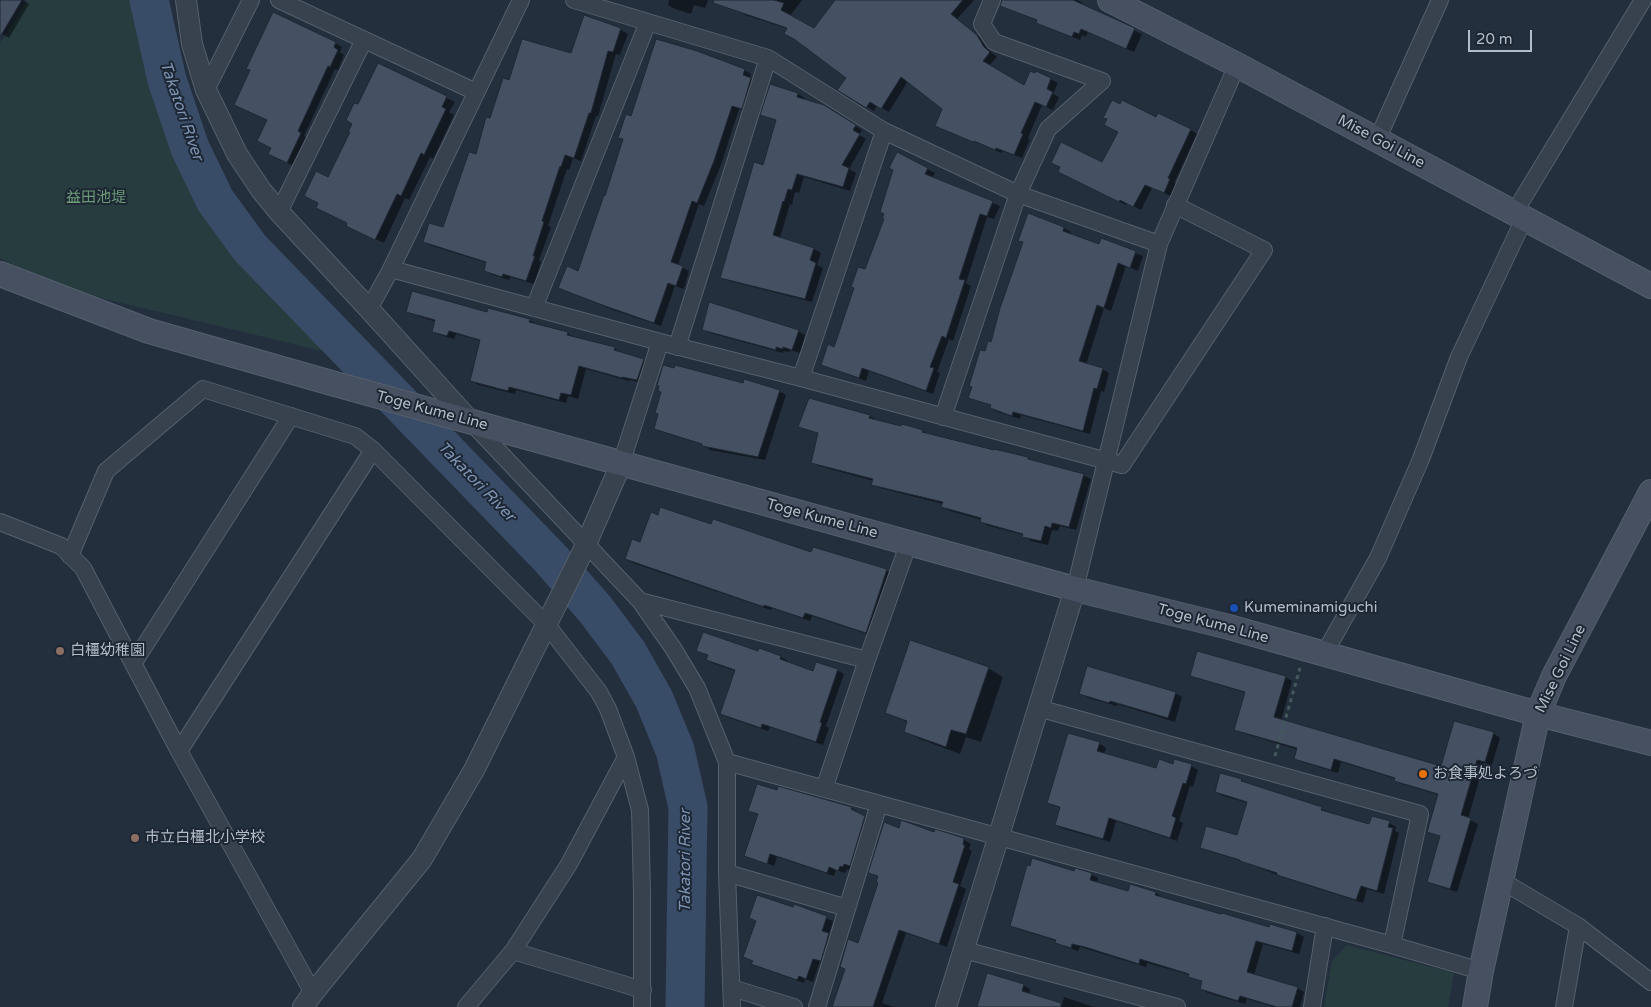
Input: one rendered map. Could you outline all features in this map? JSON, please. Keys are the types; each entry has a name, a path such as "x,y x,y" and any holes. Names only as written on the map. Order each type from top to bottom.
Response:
{"main road":[{"name":"Mise Goi Line","path":"1116,2 1651,286"},
{"name":"Toge Kume Line","path":"0,274 149,331 335,384 1075,589 1229,627 1538,714 1651,743"},
{"name":"Mise Goi Line","path":"1475,1007 1481,971 1538,714 1554,676 1651,492"}],"street":[{"path":"186,0 192,44 206,90 238,154 261,190 369,309 460,418 584,547 640,602 673,648 697,688 727,762 727,872 732,1007"},
{"path":"206,90 251,0"},
{"path":"280,0 476,92"},
{"path":"369,309 391,269 521,0"},
{"path":"574,0 768,58 884,130 1018,194 1159,244"},
{"path":"943,417 1018,194 1048,129 1102,80 994,42 982,24 992,0"},
{"path":"1377,140 1440,0"},
{"path":"1314,651 1378,558 1421,459 1459,357 1519,216 1643,0"},
{"path":"534,308 648,22"},
{"path":"279,212 364,40"},
{"path":"677,346 768,58"},
{"path":"946,1007 1075,589 1159,244 1237,66"},
{"path":"801,378 884,130"},
{"path":"391,269 1122,465 1264,250 1175,205"},
{"path":"0,522 61,546 83,568 307,1003 422,859 474,770 584,547 621,464 660,342"},
{"path":"70,556 106,471 203,389 355,436 373,450 550,617 608,709 626,757 640,810 642,1007"},
{"path":"133,664 291,416"},
{"path":"179,752 373,450"},
{"path":"824,789 908,542"},
{"path":"640,602 867,660"},
{"path":"1038,708 1420,814 1392,945"},
{"path":"466,1007 513,950 570,864 626,757"},
{"path":"727,762 1325,926 1481,971"},
{"path":"817,1007 879,804"},
{"path":"727,872 847,908"},
{"path":"1502,882 1578,926 1651,982"},
{"path":"1312,1007 1325,926"},
{"path":"1564,1007 1578,926"},
{"path":"513,950 643,990"},
{"path":"964,950 1177,1007"},
{"path":"732,988 794,1007"}],"path":[{"path":"1271,773 1314,651"}],"green space":[{"name":"益田池堤","path":"27,0 137,0 180,152 208,210 288,313 331,353 59,288 0,258 0,44"},
{"path":"1347,945 1454,973 1448,1007 1324,1007 1332,961"}],"building":[{"path":"0,0 22,0 0,37"},
{"path":"714,0 774,0 784,3 781,10 814,28 835,0 963,0 951,14 977,35 984,47 990,52 983,61 1024,85 1030,71 1035,73 1036,71 1051,78 1047,89 1053,92 1046,107 1035,102 1021,133 1023,134 1014,155 996,148 995,150 935,126 942,109 901,77 881,109 870,102 866,108 837,90 846,78 794,39 784,34 787,28 713,3"},
{"path":"1002,0 1073,0 1135,28 1126,49 1081,29 1079,34 1074,32 1072,37 1036,23 1037,20 1000,6"},
{"path":"273,12 336,42 334,47 338,50 330,67 328,66 298,131 301,133 287,163 268,154 271,148 257,141 267,120 234,105 250,70 246,69"},
{"path":"584,15 621,28 613,52 608,51 591,113 589,113 574,158 565,155 560,166 542,221 544,222 533,256 535,256 526,281 503,274 502,277 484,271 486,262 423,242 429,223 443,227 469,152 476,154 486,117 490,118 503,78 509,80 522,39 571,53"},
{"path":"656,39 697,51 745,69 743,75 751,78 742,109 732,106 714,161 697,203 692,201 671,262 683,266 676,286 668,283 654,323 558,288 567,266 578,271 623,139 618,138 626,114 631,116"},
{"path":"378,63 447,96 442,107 446,109 424,155 421,153 401,196 397,194 375,240 346,226 347,223 316,208 318,203 304,196 316,171 328,177 350,132 348,132 352,124 346,120 354,103 358,104"},
{"path":"770,84 798,93 797,97 824,105 856,125 853,130 860,134 842,165 849,168 843,187 797,174 792,190 788,189 783,201 773,235 814,248 810,260 816,263 805,299 720,278 754,162 763,165 776,120 760,115"},
{"path":"1112,100 1120,104 1122,100 1156,117 1158,113 1191,129 1168,178 1170,179 1164,193 1145,185 1133,207 1058,172 1060,167 1051,163 1061,142 1102,162 1118,132 1104,125 1107,119 1103,118"},
{"path":"897,152 928,168 925,174 993,201 987,216 980,214 959,279 965,280 946,338 942,336 930,367 934,368 926,391 862,368 859,378 821,365 828,344 834,347 854,288 851,287 858,267 865,269 884,219 882,219 884,214 880,212 893,170 889,168"},
{"path":"1028,213 1064,227 1063,231 1099,244 1101,238 1136,251 1130,268 1118,263 1104,308 1097,305 1079,361 1103,368 1097,389 1094,388 1083,431 1013,412 1012,416 990,408 991,405 968,398 972,387 969,386 980,350 985,351 988,341 991,342 1000,308 1023,242 1018,241"},
{"path":"412,291 487,312 488,308 530,319 529,322 568,332 567,335 615,347 614,350 644,359 637,380 622,378 579,366 571,395 561,393 559,400 509,387 508,391 470,381 480,340 449,331 447,336 432,332 435,320 406,312"},
{"path":"709,302 799,330 792,350 776,347 776,350 702,330"},
{"path":"663,365 674,368 675,365 743,383 744,379 780,390 758,457 702,446 702,444 654,429 658,414 655,413 661,392 658,391 659,386 657,385"},
{"path":"809,398 870,415 869,418 901,426 902,424 923,430 922,432 1028,457 1028,459 1084,474 1069,527 1052,523 1051,528 1045,526 1041,541 1022,537 1023,534 980,522 981,518 941,507 943,502 871,485 873,479 811,463 818,433 798,427"},
{"path":"660,507 711,524 713,519 811,552 813,547 887,569 866,633 805,613 803,618 764,605 764,607 625,559 632,539 640,542 651,512 658,515"},
{"path":"703,632 758,651 759,648 781,656 780,659 813,671 816,662 838,669 820,722 822,723 816,742 762,724 761,728 720,714 735,670 706,660 708,655 696,651"},
{"path":"910,640 989,667 966,734 951,730 946,747 904,732 907,721 885,713"},
{"path":"1197,651 1286,676 1274,717 1441,766 1454,721 1494,732 1485,762 1477,760 1461,815 1471,818 1450,889 1427,882 1440,836 1427,832 1438,794 1394,781 1395,778 1334,759 1331,770 1294,759 1297,748 1234,730 1245,692 1190,676"},
{"path":"1087,666 1176,692 1168,718 1079,694"},
{"path":"1068,733 1100,742 1097,751 1156,768 1159,759 1173,764 1174,759 1192,764 1186,784 1183,783 1172,816 1176,818 1170,838 1109,818 1103,839 1055,825 1060,807 1047,803"},
{"path":"1220,773 1322,807 1321,810 1369,824 1372,816 1390,821 1388,827 1393,828 1377,891 1361,886 1356,900 1200,848 1206,826 1237,835 1247,802 1215,792"},
{"path":"757,784 777,790 778,786 852,807 851,809 865,816 850,866 844,864 843,867 840,866 838,871 829,867 827,873 770,854 767,864 744,856 758,814 748,811"},
{"path":"901,820 934,832 935,829 964,838 963,845 965,845 953,882 959,884 939,944 899,930 873,1007 832,1007 845,969 840,967 848,939 858,943 878,883 876,882 878,876 868,873 884,822 899,828"},
{"path":"1032,858 1074,871 1075,868 1092,873 1090,880 1128,891 1130,884 1156,892 1155,895 1221,914 1269,927 1270,924 1297,932 1292,951 1256,941 1247,972 1298,987 1292,1007 1277,1007 1240,996 1238,1001 1200,989 1202,981 1188,977 1189,974 1140,959 1139,964 1072,944 1071,948 1055,943 1056,940 1010,926 1027,865 1030,866"},
{"path":"757,895 793,907 794,904 827,916 822,931 829,933 821,961 813,959 806,979 799,976 797,980 751,964 753,961 743,957 756,921 749,918"},
{"path":"987,973 1024,984 1022,991 1061,1003 1061,1007 977,1007"}],"waterway":[{"name":"Takatori River","path":"149,0 167,80 190,148 215,200 250,248 549,557 595,609 628,653 654,699 675,750 688,807 685,1007"}],"place":[{"name":"Kumeminamiguchi","path":"1234,608"},
{"name":"白橿幼稚園","path":"60,651"},
{"name":"お食事処よろづ","path":"1423,774"},
{"name":"市立白橿北小学校","path":"135,838"}]}
